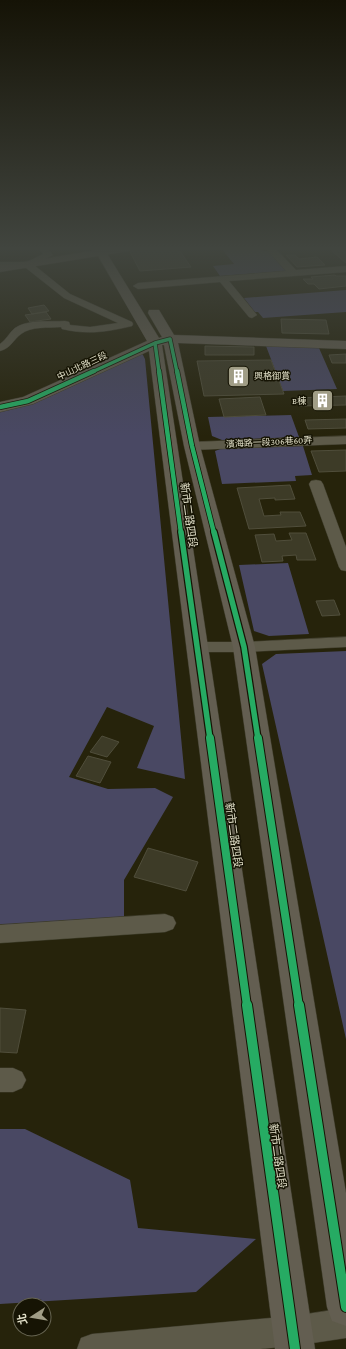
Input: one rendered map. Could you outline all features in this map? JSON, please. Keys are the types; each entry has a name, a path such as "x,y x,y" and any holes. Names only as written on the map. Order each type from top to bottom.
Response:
{"street":[{"path":"98,310 155,335"},
{"name":"新市二路四段","path":"139,310 155,335 197,648 294,1340"},
{"name":"新市二路四段","path":"146,310 192,446 244,647 346,1307"},
{"path":"248,310 252,315"},
{"path":"0,348 8,344 19,330 27,327 65,324 66,327 73,329 97,331 128,324"},
{"name":"中山北路三段","path":"0,407 28,401 155,335 346,345"},
{"name":"濱海路一段306巷60弄","path":"192,446 346,440"},
{"path":"316,484 346,567"},
{"path":"332,528 346,527"},
{"path":"197,648 346,642"},
{"path":"0,934 165,923"},
{"path":"92,1349 294,1340 346,1323"}],"shaded area":[{"path":"253,310 346,310 346,312 263,318 258,312 255,312"},
{"path":"266,346 319,348 337,389 283,391"},
{"path":"140,349 145,359 185,779 137,768 154,726 107,707 69,777 108,789 155,788 173,797 124,880 124,930 0,929 0,407"},
{"path":"291,415 299,437 222,440 212,436 208,417"},
{"path":"303,446 312,475 295,476 296,481 222,484 215,451 223,448"},
{"path":"288,563 309,634 269,636 254,631 239,565"},
{"path":"346,651 346,1039 262,664 276,654"},
{"path":"0,1129 25,1129 130,1180 138,1228 256,1239 196,1292 52,1301 52,1297 12,1297 12,1303 0,1304"}],"building":[{"path":"29,310 49,311 32,314"},
{"path":"46,312 51,319 30,322 25,315"},
{"path":"281,319 326,320 329,334 282,333"},
{"path":"205,346 254,347 254,355 205,355"},
{"path":"346,354 346,363 332,363 329,355"},
{"name":"興格御賞","path":"271,360 284,394 204,396 197,361"},
{"name":"B棟","path":"346,396 346,405 299,406 296,398"},
{"path":"260,397 266,415 224,417 219,399"},
{"path":"346,419 346,428 308,429 305,420"},
{"path":"346,450 346,471 319,472 311,451"},
{"path":"290,485 295,499 259,499 264,516 281,515 280,512 300,512 306,526 249,529 237,488"},
{"path":"289,533 306,533 316,560 297,560 296,555 282,556 283,561 262,562 255,535 274,534 276,541 292,540"},
{"path":"334,600 340,615 322,616 316,601"},
{"path":"102,736 119,742 107,757 90,752"},
{"path":"88,756 111,762 100,783 76,776"},
{"path":"148,848 198,862 186,891 134,877"},
{"path":"0,1008 26,1010 17,1053 0,1052"}],"cycle path":[{"path":"0,407 28,401 155,343 170,339 192,446 244,647 346,1307"},
{"path":"155,343 295,1349"}],"place":[{"name":"興格御賞","path":"239,376"},
{"name":"B棟","path":"322,401"}]}
